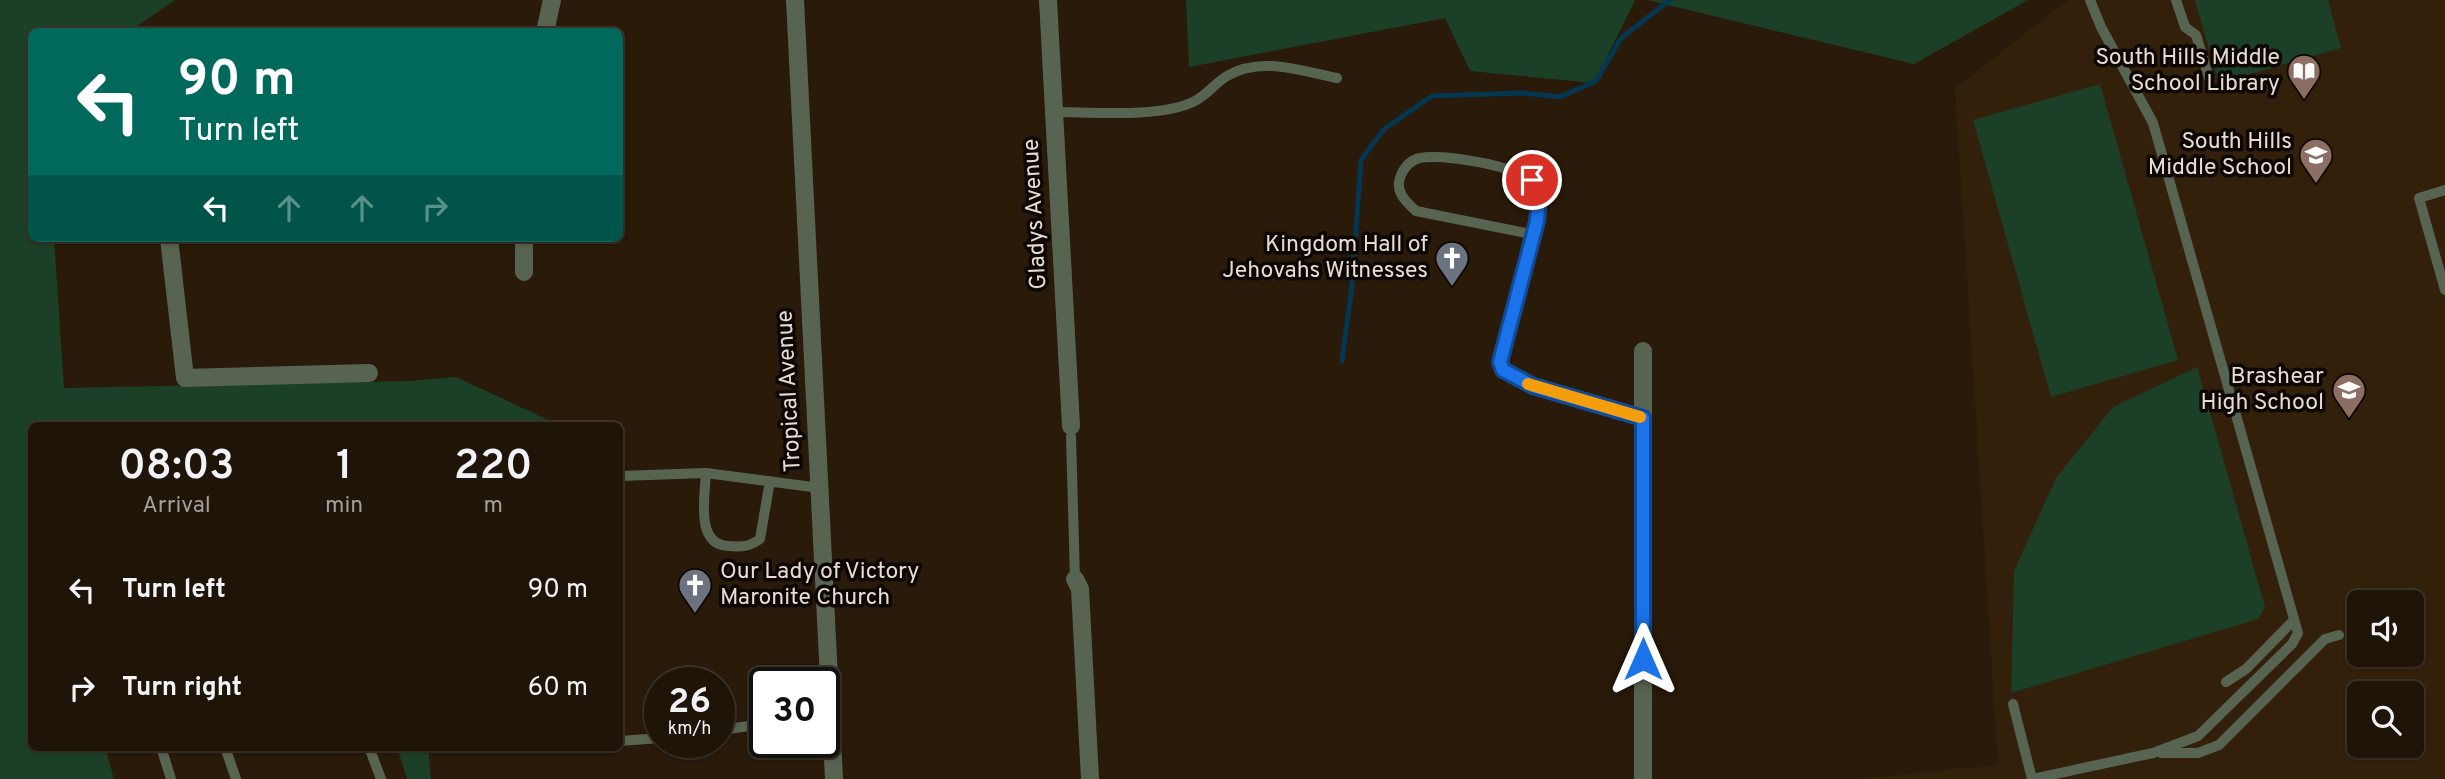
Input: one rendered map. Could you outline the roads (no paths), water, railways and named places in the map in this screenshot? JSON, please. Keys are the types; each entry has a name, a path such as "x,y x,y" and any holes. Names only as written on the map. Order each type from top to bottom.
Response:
{"street":[{"path":"546,28 552,0"},
{"name":"Tropical Avenue","path":"795,0 820,488 826,667"},
{"name":"Gladys Avenue","path":"1048,0 1071,431"},
{"path":"169,242 186,378 369,373"},
{"path":"524,242 524,272"},
{"path":"1643,351 1643,779"},
{"name":"Gladys Avenue","path":"1075,579 1080,589 1090,779"},
{"name":"Tropical Avenue","path":"832,758 834,779"}],"lane":[{"path":"2013,704 2032,779 2153,753 2198,736 2292,644 2298,633 2153,123 2101,27 2090,0"},
{"path":"2176,0 2185,27 2196,36 2209,78"},
{"path":"1054,112 1121,112 1193,102 1228,75 1251,65 1286,68 1337,79"},
{"path":"1531,234 1416,211 1402,199 1398,181 1405,167 1417,159 1433,156 1515,171 1532,180 1539,199 1531,234 1500,355 1503,370 1533,386 1643,418"},
{"path":"2445,190 2418,198 2445,290"},
{"name":"Gladys Avenue","path":"1071,431 1075,579"},
{"path":"623,476 706,473 820,488"},
{"path":"706,473 704,524 711,538 721,546 748,547 760,539 770,481"},
{"path":"2226,682 2246,669 2294,620"},
{"path":"2153,753 2198,753 2218,745 2325,639 2339,635"},
{"path":"623,741 644,739"},
{"path":"161,751 171,779"},
{"path":"226,751 236,779"},
{"path":"370,751 380,779"}],"waterway":[{"path":"1342,361 1352,285 1361,160 1384,129 1432,96 1522,93 1560,97 1596,81 1621,38 1670,0"}],"place":[{"name":"South Hills Middle School Library","path":"2304,101"},
{"name":"South Hills Middle School","path":"2316,185"},
{"name":"Kingdom Hall of Jehovahs Witnesses","path":"1452,288"},
{"name":"Brashear High School","path":"2349,420"},
{"name":"Our Lady of Victory Maronite Church","path":"695,615"}]}
